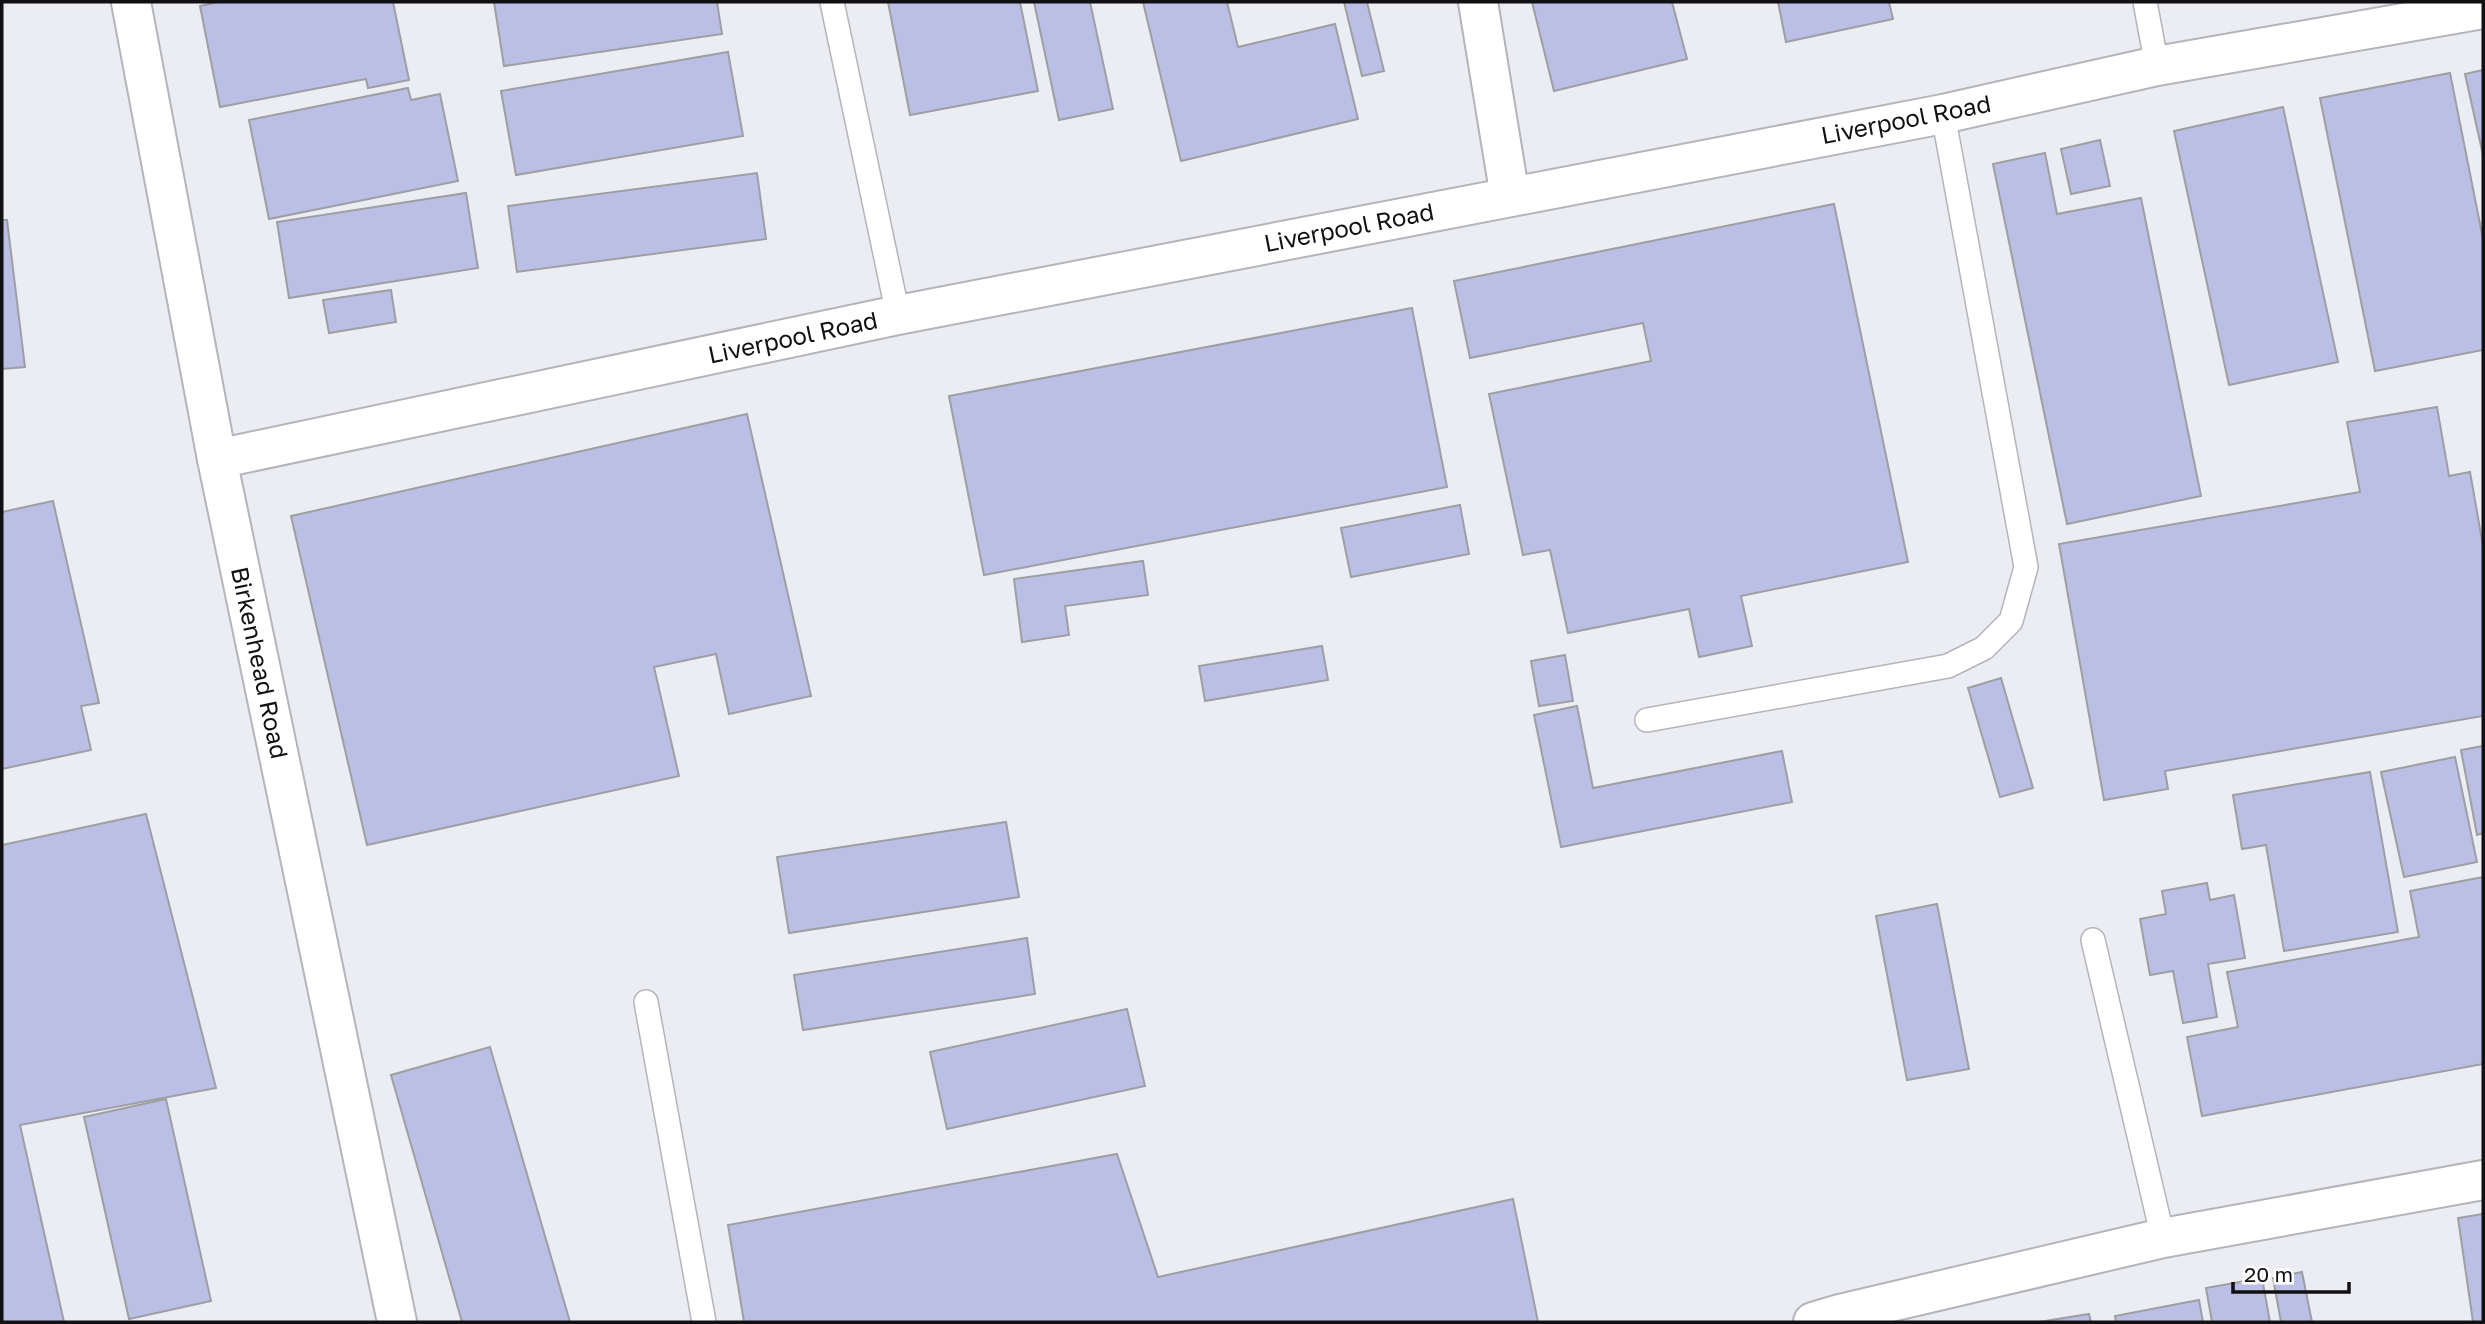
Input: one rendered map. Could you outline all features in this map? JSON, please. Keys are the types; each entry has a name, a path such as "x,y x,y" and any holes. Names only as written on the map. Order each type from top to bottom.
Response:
{"street":[{"name":"Birkenhead Road","path":"131,2 217,459 389,1321"},
{"path":"1478,2 1510,197"},
{"name":"Liverpool Road","path":"217,459 898,316 1943,114 2157,66 2483,9"},
{"path":"1814,1322 2163,1238 2483,1180"}],"lane":[{"path":"832,2 898,316"},
{"path":"2145,2 2157,66"},
{"path":"1647,720 1948,666 1984,648 2011,621 2026,567 1943,114"},
{"path":"2093,940 2163,1238"},
{"path":"646,1002 704,1322"}],"building":[{"path":"218,2 393,2 409,80 368,88 366,79 220,107 200,6"},
{"path":"494,2 717,2 722,34 504,66"},
{"path":"888,2 1020,2 1038,91 910,115"},
{"path":"1034,2 1090,2 1113,109 1059,120"},
{"path":"1143,2 1227,2 1238,47 1335,24 1358,119 1181,161"},
{"path":"1344,2 1367,2 1384,71 1362,76"},
{"path":"1532,2 1672,2 1687,59 1554,91"},
{"path":"1778,2 1889,2 1893,19 1786,42"},
{"path":"728,52 743,136 516,175 501,91"},
{"path":"2483,70 2483,155 2465,74"},
{"path":"2450,73 2483,239 2483,350 2375,371 2320,98"},
{"path":"408,88 411,100 440,94 458,181 269,219 249,120"},
{"path":"2283,107 2338,362 2229,385 2174,131"},
{"path":"2100,140 2110,186 2071,194 2061,149"},
{"path":"2045,153 2057,214 2141,198 2201,496 2067,524 1993,164"},
{"path":"757,173 766,239 517,272 508,206"},
{"path":"466,193 478,268 289,298 277,222"},
{"path":"1834,204 1908,562 1741,596 1752,646 1699,657 1689,609 1568,633 1550,550 1523,555 1489,394 1651,361 1643,323 1470,358 1454,281"},
{"path":"2,220 7,220 25,367 2,369"},
{"path":"391,290 396,322 329,333 323,300"},
{"path":"1412,308 1447,487 984,575 949,396"},
{"path":"2437,407 2449,476 2470,472 2483,546 2483,716 2165,771 2168,789 2104,800 2059,544 2360,492 2347,422"},
{"path":"747,414 811,696 729,714 716,654 654,667 679,776 367,845 291,516"},
{"path":"53,501 99,703 81,706 91,750 2,769 2,512"},
{"path":"1460,505 1469,554 1351,577 1341,528"},
{"path":"1143,561 1148,595 1065,606 1069,635 1022,642 1014,579"},
{"path":"1322,646 1328,680 1205,701 1199,666"},
{"path":"1565,655 1573,701 1539,706 1531,661"},
{"path":"2001,678 2033,788 2000,797 1968,688"},
{"path":"1577,706 1593,788 1782,751 1792,802 1561,847 1534,715"},
{"path":"2483,746 2483,833 2477,835 2461,750"},
{"path":"2455,757 2477,862 2404,877 2381,772"},
{"path":"2370,772 2398,932 2284,951 2266,845 2242,849 2233,795"},
{"path":"146,814 216,1088 20,1125 64,1322 2,1322 2,845"},
{"path":"1006,822 1019,897 789,933 777,857"},
{"path":"2483,877 2483,1064 2202,1116 2187,1037 2238,1027 2227,972 2419,937 2410,891"},
{"path":"2207,883 2210,900 2234,895 2245,958 2208,964 2217,1017 2183,1023 2173,971 2150,975 2140,919 2166,914 2162,891"},
{"path":"1937,904 1969,1069 1907,1080 1876,916"},
{"path":"1027,938 1035,994 803,1030 794,975"},
{"path":"1127,1009 1145,1086 947,1129 930,1052"},
{"path":"490,1047 570,1322 462,1322 391,1075"},
{"path":"166,1099 211,1301 129,1319 84,1117"},
{"path":"1117,1154 1158,1277 1513,1199 1538,1322 744,1322 728,1225"},
{"path":"2483,1214 2483,1322 2473,1322 2458,1218"},
{"path":"2302,1272 2312,1322 2281,1322 2273,1278"},
{"path":"2262,1278 2270,1322 2212,1322 2206,1288"},
{"path":"2199,1300 2203,1322 2116,1322 2115,1316"},
{"path":"2089,1314 2091,1322 2039,1322"}]}
